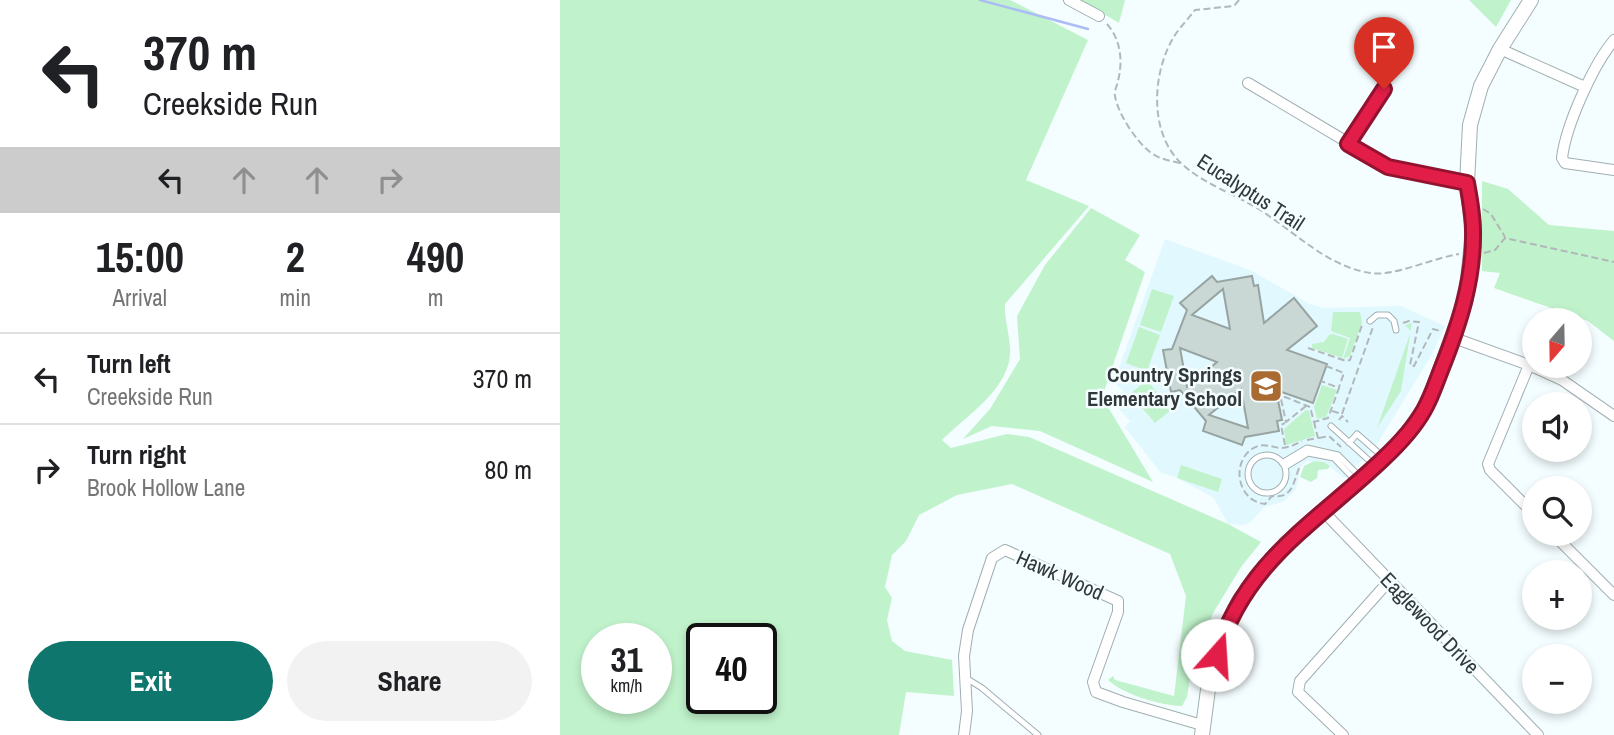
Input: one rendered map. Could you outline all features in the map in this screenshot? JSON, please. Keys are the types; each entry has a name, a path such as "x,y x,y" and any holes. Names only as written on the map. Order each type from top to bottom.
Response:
{"street":[{"path":"1069,0 1099,16"},
{"path":"1202,730 1209,682 1225,629 1239,601 1275,555 1380,462 1406,435 1423,411 1454,338 1466,299 1473,232 1467,183 1471,125 1482,86 1500,48 1531,0"},
{"path":"1614,40 1604,52 1585,87 1562,158 1565,163 1614,170"},
{"path":"1500,48 1585,87"},
{"path":"1248,83 1388,167 1467,183"},
{"path":"1348,144 1384,89"},
{"path":"1454,338 1522,363"},
{"path":"1522,502 1490,470 1488,464 1523,378"},
{"path":"1557,378 1614,416"},
{"name":"Eaglewood Drive","path":"1323,511 1538,735"},
{"path":"1565,546 1614,595"},
{"name":"Hawk Wood","path":"964,677 964,647 972,614 992,558 1004,550 1118,601 1118,612 1093,682 1096,692 1202,730"},
{"path":"1343,735 1297,692 1300,681 1389,581"},
{"path":"964,677 967,711 964,735"}],"lane":[{"path":"1372,322 1377,315 1388,315 1394,321 1396,330"},
{"path":"1331,426 1349,443 1380,462"},
{"path":"1349,443 1357,434 1380,462"},
{"path":"1284,465 1308,453 1334,458 1359,481"},
{"path":"1267,455 1278,458 1284,465 1284,481 1276,491 1263,492 1252,486 1248,469 1255,459 1267,455"},
{"path":"964,677 982,688 1038,735"}],"path":[{"name":"Eucalyptus Trail","path":"1239,0 1234,6 1195,10 1175,35 1162,63 1158,114 1165,140 1181,163 1215,186 1267,214 1310,247 1346,267 1373,274 1399,271 1421,262 1471,252 1489,253 1505,238"},
{"path":"1099,16 1112,30 1120,50 1121,63 1114,93 1129,126 1149,152 1165,160 1181,163"},
{"path":"1471,203 1491,214 1505,238 1614,262"},
{"path":"1331,410 1342,414 1372,322"},
{"path":"1286,422 1281,398 1284,397 1310,407 1314,422 1328,418 1344,373 1326,366"},
{"path":"1321,382 1339,388"},
{"path":"1286,447 1281,425 1306,406"},
{"path":"1331,426 1342,416 1348,422"}],"shaded area":[{"name":"Country Springs Elementary School","path":"1165,239 1252,271 1310,304 1323,308 1401,306 1445,326 1431,356 1374,449 1344,478 1323,461 1307,461 1301,466 1296,489 1283,502 1264,507 1250,523 1228,524 1214,498 1160,472 1125,427 1130,421 1110,400 1123,391 1114,382"}],"green space":[{"path":"560,0 1010,0 1088,40 1026,180 1089,206 1005,304 1010,354 1002,379 984,402 942,440 951,448 1007,434 1029,437 1228,524 1261,542 1241,567 1213,613 1182,706 1143,698 1108,680 1113,676 1115,680 1174,696 1186,596 1170,554 1012,484 957,495 919,515 906,541 892,555 885,587 892,598 887,620 892,641 905,651 952,660 954,696 906,692 899,735 560,735"},
{"path":"1080,0 1125,0 1119,23"},
{"path":"1469,0 1511,0 1496,27"},
{"path":"1482,181 1508,189 1549,225 1614,231 1614,341 1592,324 1592,308 1551,308 1494,288 1500,273 1482,271"},
{"path":"1091,208 1140,235 1125,260 1145,272 1102,397 1153,482 1040,431 992,426 963,439 990,409 1020,359 1017,316 1045,265"},
{"path":"1152,289 1174,296 1161,332 1140,325"},
{"path":"1333,312 1360,312 1362,323 1350,356 1343,359 1350,338 1331,331"},
{"path":"1139,327 1160,335 1147,371 1126,363"},
{"path":"1410,333 1401,391 1377,428"},
{"path":"1333,334 1348,339 1342,358 1312,348 1312,344 1324,342"},
{"path":"1147,380 1171,410 1155,423 1130,394"},
{"path":"1322,385 1337,390 1326,417 1317,419 1314,407"},
{"path":"1306,410 1309,411 1315,436 1286,445 1284,429"},
{"path":"1314,461 1330,466 1328,469 1318,470 1317,478 1311,482 1300,477 1304,466"},
{"path":"1181,465 1222,479 1218,492 1177,478"}],"building":[{"path":"1212,276 1217,282 1252,276 1254,286 1258,285 1264,323 1294,298 1317,326 1287,350 1327,364 1313,403 1276,390 1282,420 1277,421 1279,431 1245,437 1242,445 1203,431 1206,421 1180,390 1171,392 1163,350 1172,349 1187,310 1180,303","holes":["1223,289 1230,329 1192,315","1180,348 1217,362 1187,387","1241,389 1248,428 1209,415"]}],"waterway":[{"path":"980,0 1088,29"}],"place":[{"name":"Country Springs Elementary School","path":"1266,386"}],"route":[{"path":"1217,655 1225,629 1239,601 1275,555 1384,458 1406,435 1423,411 1454,338 1466,299 1473,232 1467,183 1388,167 1348,144 1384,89"}]}
